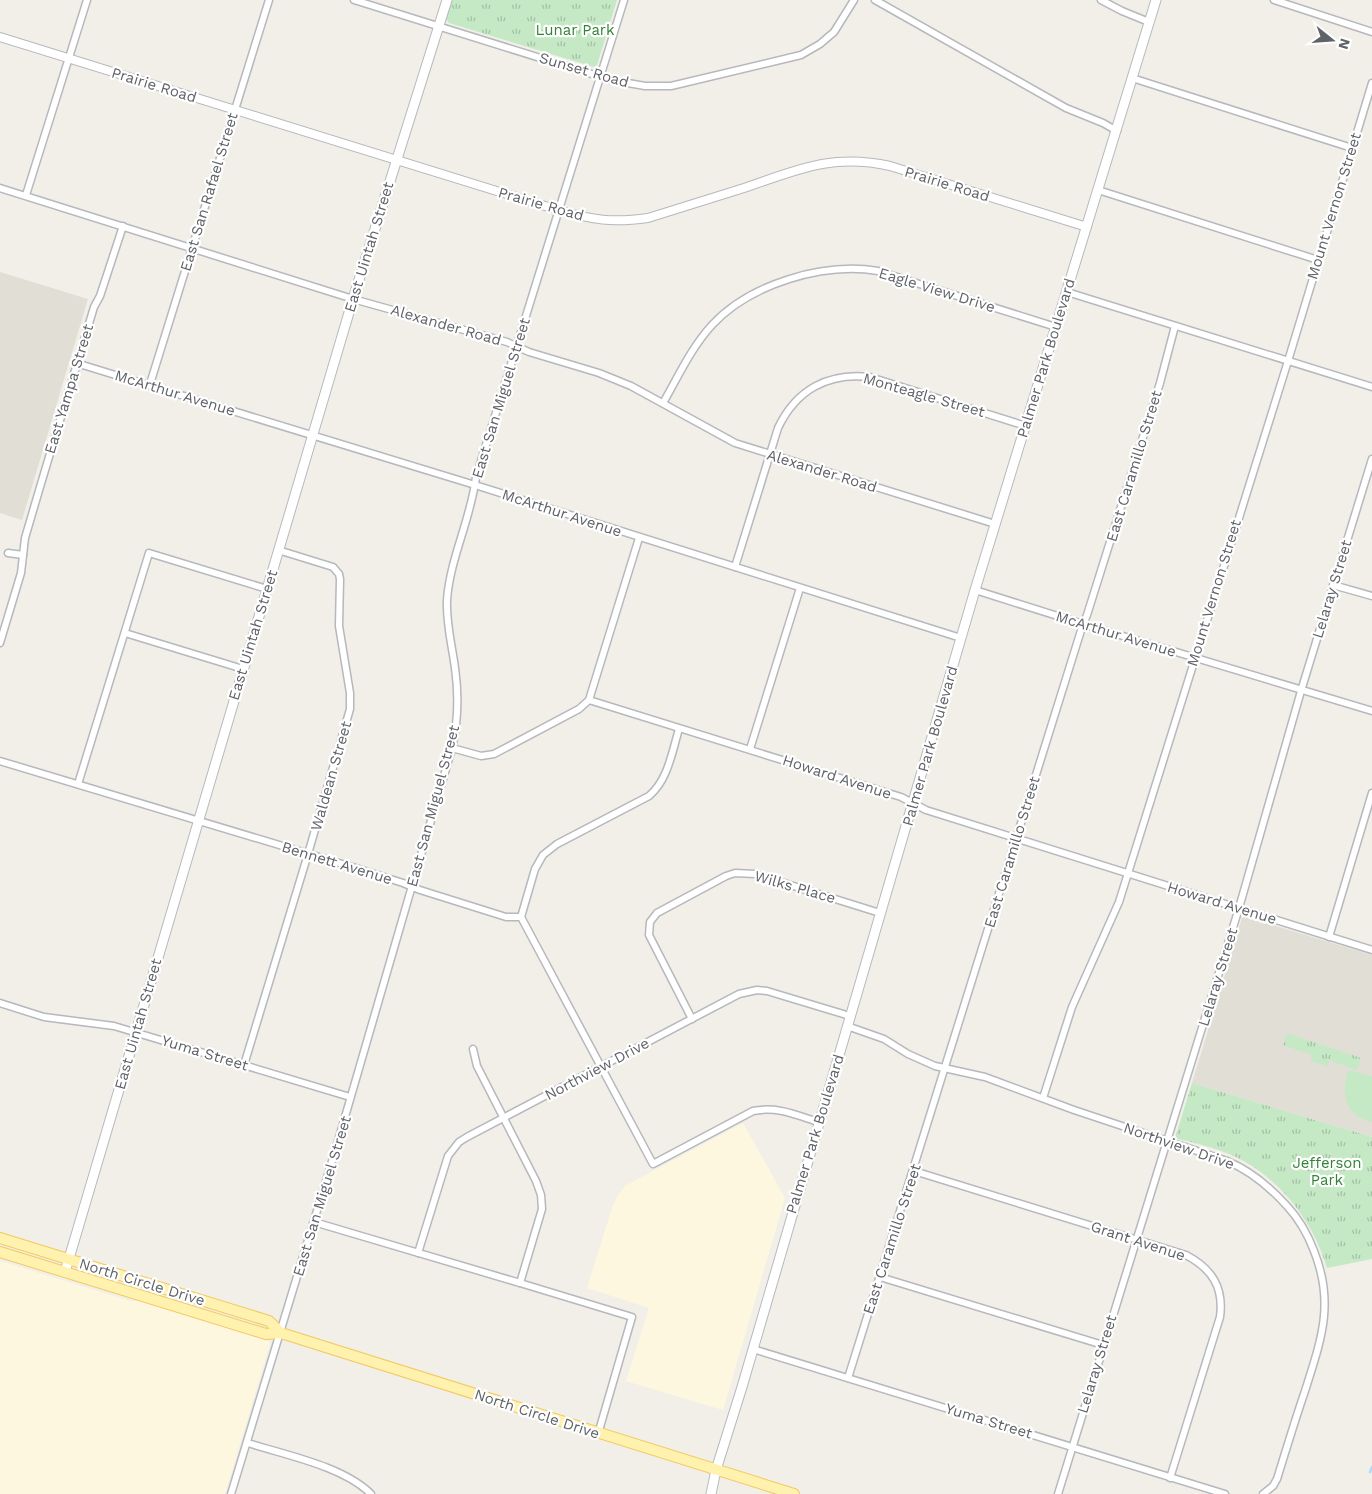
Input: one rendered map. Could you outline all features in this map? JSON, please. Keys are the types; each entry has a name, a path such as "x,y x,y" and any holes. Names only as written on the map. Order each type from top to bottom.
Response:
{"main road":[{"name":"East Uintah Street","path":"65,1272 353,299 446,0"},
{"name":"Palmer Park Boulevard","path":"710,1494 975,590 1156,0"},
{"name":"North Circle Drive","path":"0,1238 269,1322 281,1334"},
{"name":"North Circle Drive","path":"0,1252 266,1334 281,1334 794,1494"}],"street":[{"path":"26,196 87,0"},
{"name":"East San Rafael Street","path":"150,384 269,0"},
{"name":"Sunset Road","path":"354,0 632,85 672,86 801,55 820,44 834,32 854,0"},
{"name":"East San Miguel Street","path":"231,1494 281,1334 452,748 458,713 458,690 448,626 448,589 452,570 474,495 479,469 624,0"},
{"path":"875,0 1066,108 1103,123 1116,131"},
{"path":"1101,0 1149,22"},
{"path":"1274,0 1372,32"},
{"name":"Prairie Road","path":"0,37 583,217 623,222 648,218 813,165 851,161 890,166 1086,228"},
{"path":"1132,78 1352,148"},
{"name":"Mount Vernon Street","path":"1043,1098 1072,1007 1119,902 1288,360 1372,82"},
{"name":"Alexander Road","path":"0,188 353,299 517,346 529,352 606,376 631,386 735,443 995,524"},
{"path":"1098,190 1318,260"},
{"name":"East Yampa Street","path":"0,642 20,573 26,538 76,363 123,226"},
{"name":"Eagle View Drive","path":"663,403 693,350 724,313 754,294 772,286 824,271 853,269 878,271 1056,327"},
{"path":"1067,292 1372,387"},
{"name":"East Caramillo Street","path":"848,1378 1083,624 1088,615 1156,397 1175,326"},
{"name":"McArthur Avenue","path":"76,363 150,384 961,638"},
{"name":"Monteagle Street","path":"735,567 768,454 778,428 792,404 810,389 832,379 844,377 857,376 881,380 1026,426"},
{"name":"Lelaray Street","path":"1058,1494 1135,1239 1239,908 1333,585 1369,482 1372,459"},
{"path":"452,748 481,756 494,754 579,709 589,700 639,538"},
{"name":"Waldean Street","path":"244,1065 350,709 350,693 339,626 340,580 337,570 278,550"},
{"path":"8,553 23,556"},
{"path":"78,784 149,553 267,589"},
{"path":"1333,585 1372,596"},
{"path":"750,749 800,588"},
{"name":"McArthur Avenue","path":"975,590 1372,711"},
{"path":"125,633 243,669"},
{"name":"Howard Avenue","path":"589,700 901,797 926,810 1372,950"},
{"path":"679,729 663,779 650,796 558,844 543,855 535,869 520,917 653,1164 753,1111 780,1110 818,1122"},
{"name":"Bennett Avenue","path":"0,761 506,916 520,917"},
{"path":"1329,937 1372,793"},
{"name":"Wilks Place","path":"692,1019 649,935 649,928 653,917 668,906 726,876 744,873 772,879 880,913"},
{"name":"Northview Drive","path":"418,1253 448,1156 459,1142 739,994 757,990 778,994 850,1016"},
{"name":"Yuma Street","path":"0,1003 44,1017 105,1024 350,1097"},
{"name":"Northview Drive","path":"847,1026 884,1038 908,1054 935,1066 986,1077 1167,1142 1227,1161 1250,1172 1282,1201 1298,1220 1312,1244 1322,1274 1325,1302 1322,1332 1277,1479 1273,1486 1264,1494"},
{"path":"473,1049 477,1066 536,1181 541,1195 542,1209 520,1283"},
{"name":"Grant Avenue","path":"914,1171 1186,1255 1195,1260 1211,1275 1220,1294 1220,1317 1170,1478"},
{"path":"314,1222 632,1317 598,1434"},
{"path":"880,1277 1103,1346"},
{"name":"Yuma Street","path":"753,1349 1225,1494"},
{"path":"248,1443 336,1471 355,1481 371,1494"}],"shaded area":[{"path":"0,272 88,299 22,520 0,513"},
{"path":"1246,917 1372,955 1372,1137 1192,1083 1242,918"},
{"path":"743,1123 785,1198 723,1410 626,1381 649,1308 587,1288 612,1208 625,1186"},
{"path":"0,1261 130,1301 144,1301 269,1341 270,1344 225,1494 0,1494"}],"green space":[{"name":"Lunar Park","path":"452,0 617,0 597,65 594,67 449,23 446,19"},
{"path":"1287,1033 1361,1058 1357,1070 1329,1060 1327,1066 1311,1061 1312,1055 1283,1045"},
{"path":"1348,1070 1372,1076 1372,1122 1355,1114 1347,1103 1345,1088"},
{"name":"Jefferson Park","path":"1192,1083 1372,1137 1372,1259 1327,1268 1321,1251 1304,1218 1280,1189 1266,1176 1234,1156 1213,1148 1175,1138"}],"waterway":[{"path":"1370,1472 1372,1467"}]}
